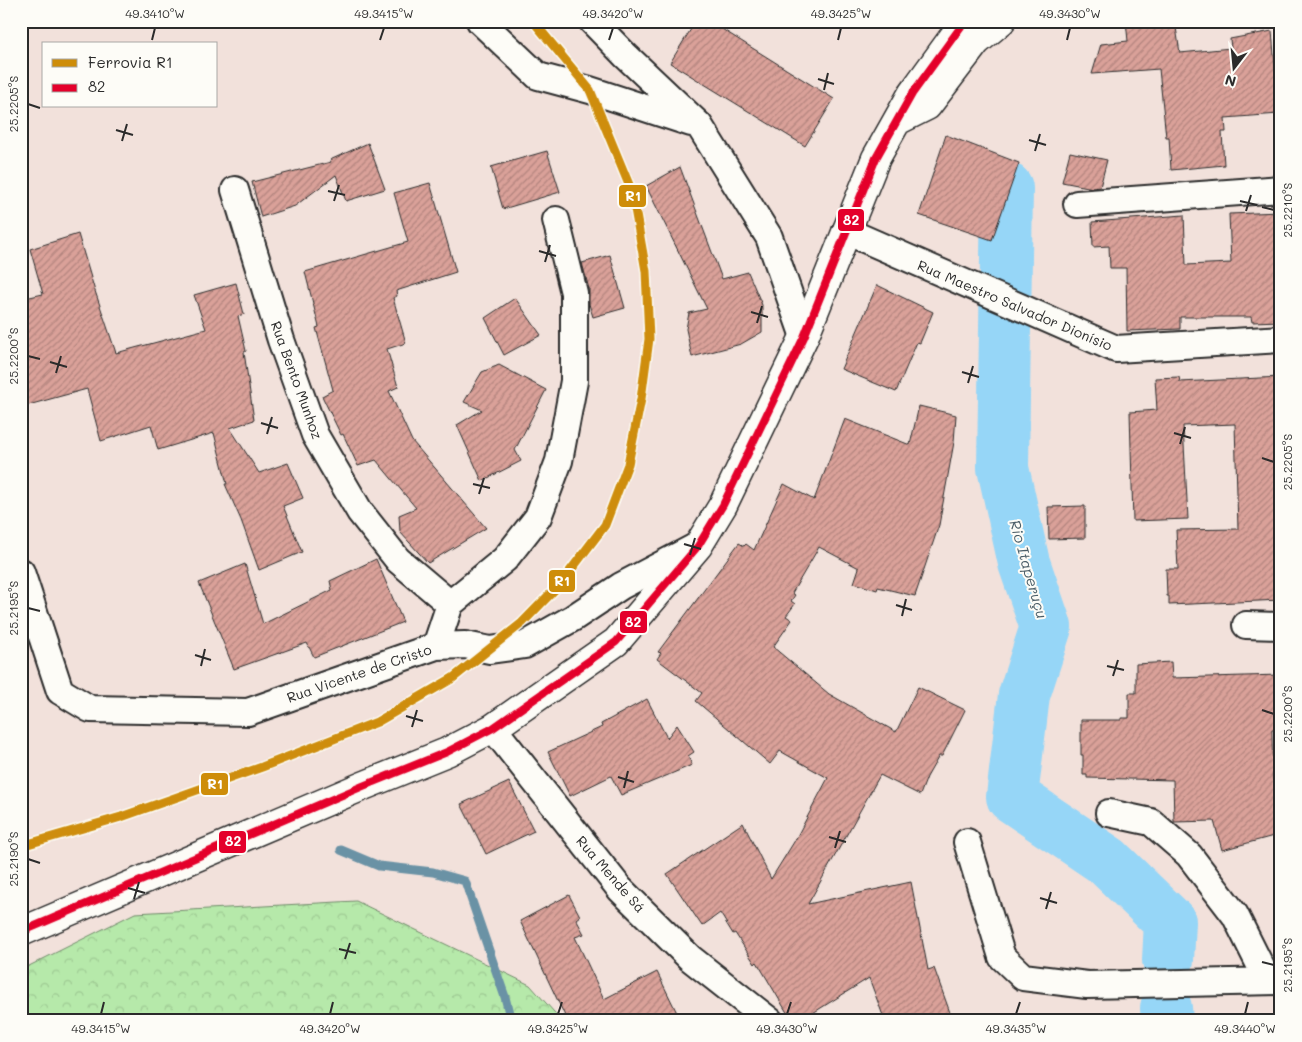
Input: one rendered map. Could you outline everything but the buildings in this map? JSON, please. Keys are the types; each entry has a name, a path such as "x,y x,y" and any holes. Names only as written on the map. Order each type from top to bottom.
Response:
{"main road":[{"path":"21,932 447,752 493,728 616,642 698,546 723,505 804,337 876,158 912,94 965,21"},
{"path":"897,121 927,106 976,42 1001,21"}],"street":[{"path":"480,21 538,76 590,90 699,125"},
{"path":"592,21 699,125 770,237 804,337"},
{"path":"1077,204 1281,189"},
{"name":"Rua Bento Munhoz","path":"235,190 281,340 316,435 360,512 398,560 450,604"},
{"path":"436,646 450,604 505,559 538,516 559,460 574,381 574,293 556,220"},
{"name":"Rua Maestro Salvador Dionísio","path":"846,231 1116,349 1281,339"},
{"name":"Rua Vicente de Cristo","path":"21,572 60,691 90,709 248,712 436,646 466,644 490,650 525,645 573,618 621,586 698,546"},
{"path":"1246,625 1281,626"},
{"name":"Rua Mende Sá","path":"493,728 620,889 690,958 770,1021"},
{"path":"967,842 1002,957 1023,977 1087,985 1274,981 1235,915 1189,855 1151,822 1109,813"}],"green space":[{"path":"356,901 530,985 562,1021 21,1021 21,970 135,913"}],"waterway":[{"name":"Rio Itaperuçu","path":"1007,188 1003,468 1024,563 1046,627 1024,695 1012,797 1107,861 1170,922 1168,960"},
{"path":"341,850 379,866 433,872 465,881 505,997 511,1021"},
{"name":"Rio Itaperuçu","path":"1166,1008 1167,1021"}],"rail line":[{"name":"R1","path":"21,846 121,817 262,767 377,722 453,678 522,623 561,583 605,525 628,464 641,399 649,339 646,271 632,192 590,90 533,21"}],"transit line":[{"name":"82","path":"21,932 447,752 493,728 616,642 698,546 723,505 804,337 876,158 912,94 965,21"}]}
